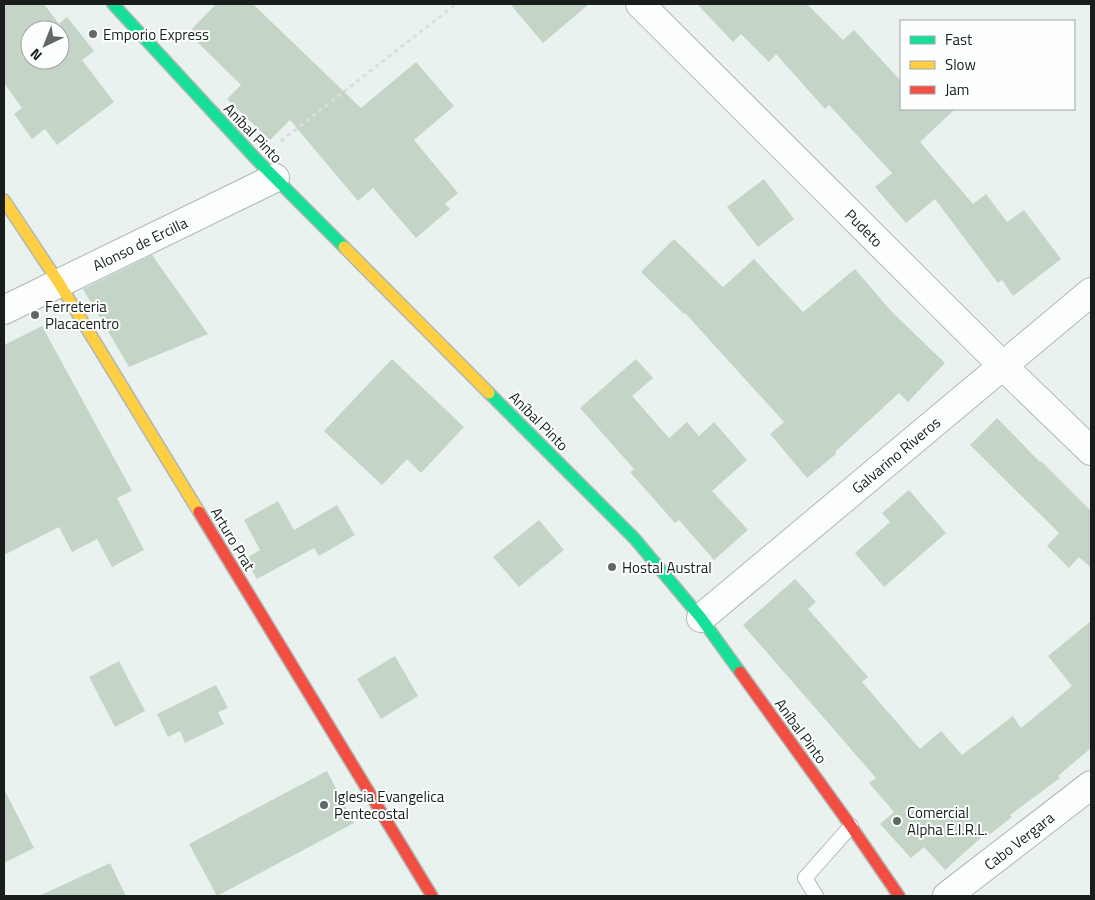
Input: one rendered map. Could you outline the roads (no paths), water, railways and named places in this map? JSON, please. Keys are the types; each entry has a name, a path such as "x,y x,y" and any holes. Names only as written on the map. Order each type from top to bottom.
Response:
{"street":[{"name":"Aníbal Pinto","path":"113,4 266,169 635,539 701,618 851,826 898,896"},
{"name":"Pudeto","path":"640,4 1003,366 1091,451"},
{"name":"Alonso de Ercilla","path":"4,310 59,283 266,169"},
{"name":"Arturo Prat","path":"4,200 59,283 432,896"},
{"name":"Galvarino Riveros","path":"701,618 1091,292"},
{"name":"Cabo Vergara","path":"947,896 1086,799"}],"lane":[{"path":"816,896 805,878 851,826"}],"place":[{"name":"Emporio Express","path":"93,34"},
{"name":"Ferreteria Placacentro","path":"35,315"},
{"name":"Hostal Austral","path":"612,567"},
{"name":"Iglesia Evangelica Pentecostal","path":"324,805"},
{"name":"Comercial Alpha E.I.R.L.","path":"897,821"}]}
